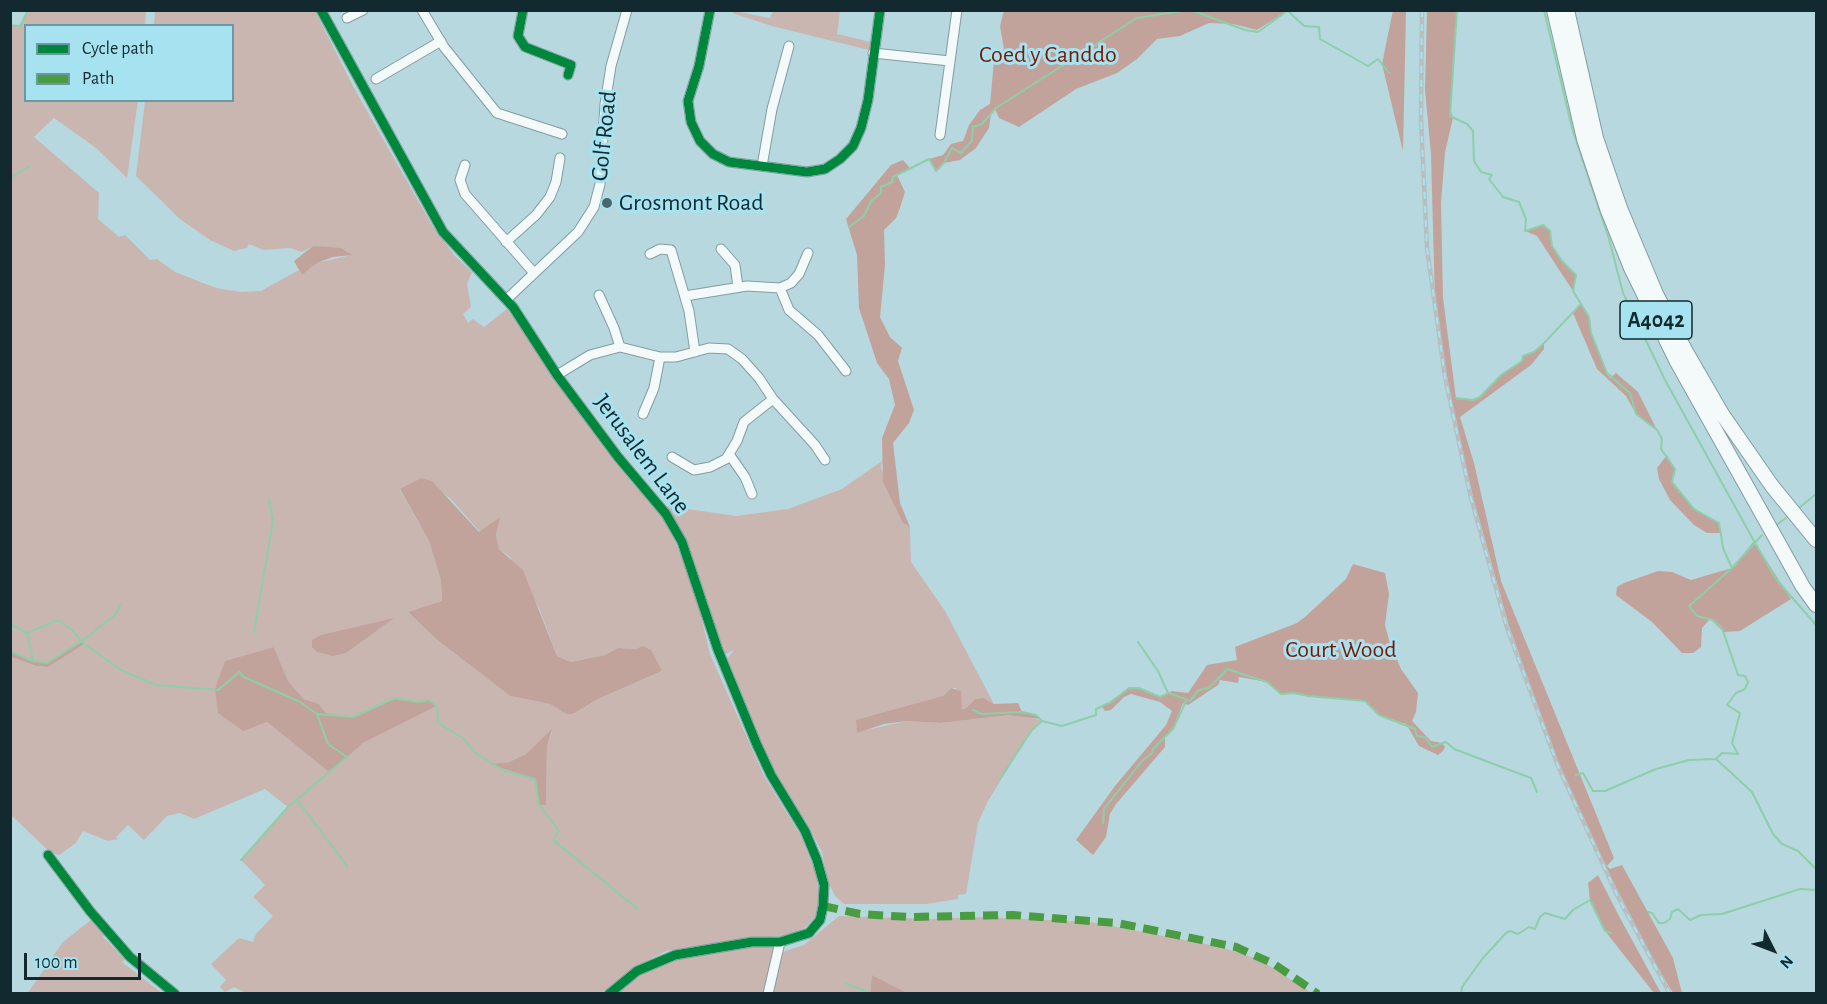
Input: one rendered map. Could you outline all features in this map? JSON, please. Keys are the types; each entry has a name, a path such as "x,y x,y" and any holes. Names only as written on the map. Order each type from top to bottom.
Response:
{"highway":[{"name":"A4042","path":"1554,10 1584,139 1631,268 1676,360 1803,587 1816,605"},
{"name":"A4042","path":"1567,10 1596,138 1624,218 1656,294 1684,350 1722,414 1772,486 1816,540"}],"street":[{"name":"Jerusalem Lane","path":"321,10 443,232 507,299 557,375 618,457 666,513 682,542 717,650 746,720 771,775 809,841 824,885 820,920 816,927 801,937 780,942 752,942 675,955 637,972 609,993"},
{"path":"347,18 363,10"},
{"path":"422,10 441,41 496,113 562,134"},
{"path":"524,10 518,36 525,47 571,65 568,75"},
{"name":"Golf Road","path":"507,299 578,232 594,207 600,184 605,104 611,66 627,10"},
{"path":"710,10 699,66 688,101 691,122 700,141 713,154 729,162 807,172 825,168 840,159 853,146 861,128 868,100 880,10"},
{"path":"940,135 957,10"},
{"path":"376,79 441,41"},
{"path":"762,166 772,109 789,46"},
{"path":"873,52 950,61"},
{"path":"506,242 536,215 550,197 556,182 560,158"},
{"path":"465,165 460,180 465,194 534,273"},
{"path":"650,254 660,249 671,250 685,296 694,352"},
{"path":"722,249 735,265 738,287"},
{"path":"685,296 738,287 780,288 791,283 799,274 808,253"},
{"path":"780,288 789,310 818,335 846,371"},
{"path":"599,295 620,348"},
{"path":"557,375 590,355 620,348 660,357 710,348 728,349 742,359 759,378 772,399 815,445 825,460"},
{"path":"643,414 654,388 660,357"},
{"path":"672,457 694,470 710,467 726,459 737,441 744,422 772,399"},
{"path":"729,454 745,477 752,494"},
{"path":"48,855 90,911 130,957 175,993"},
{"path":"768,993 780,942"}],"shaded area":[{"path":"28,11 146,11 145,24 24,24 24,102 138,102 127,178 96,148 54,118 34,137 99,193 98,219 119,237 125,235 150,260 157,259 175,272 216,288 241,292 261,291 299,270 302,275 317,263 351,255 313,246 302,252 290,248 263,250 249,244 247,248 234,251 210,240 180,219 136,176 145,102 234,102 234,24 154,24 155,11 315,11 354,88 433,227 455,256 472,272 467,284 471,307 463,314 468,323 473,319 484,327 507,309 612,457 634,485 656,505 677,546 694,587 710,654 764,776 801,836 816,873 820,901 815,917 807,926 791,935 666,951 639,965 601,993 248,994 234,987 225,992 220,987 226,980 211,964 239,938 253,942 256,934 273,916 253,897 265,885 241,860 288,807 265,789 194,819 180,813 167,816 144,840 128,825 116,837 118,839 108,841 83,831 76,843 59,855 51,853 11,815 11,657 36,666 48,667 63,654 47,663 33,661 11,651 11,25 20,26","holes":["421,478 451,499 480,532 499,518 496,535 499,549 510,557 539,608 557,656 571,662 605,655 618,648 636,649 662,671 598,699 573,714 566,714 550,704 510,696 436,639 408,612 442,602 441,581 429,541 400,490","274,647 288,681 304,699 319,704 326,713 353,717 395,698 418,702 429,700 437,706 363,743 330,773 267,722 250,655","552,731 547,747 546,805 539,805 535,779 492,764 509,762 526,754"]},
{"path":"734,11 770,18 773,11 840,11 837,34 871,42 869,50 772,26 732,13"},
{"path":"882,461 881,468 903,523 910,527 911,562 945,611 994,704 984,698 975,699 966,708 961,709 956,688 951,688 943,696 857,732 907,721 941,723 1022,715 1042,721 1032,730 988,801 978,823 966,894 958,895 958,899 926,904 844,904 835,896 827,880 822,852 805,820 775,775 752,726 727,659 734,650 723,655 693,558 667,506 736,516 788,509 842,489"},
{"path":"839,916 932,919 981,917 1091,922 1221,947 1260,960 1312,993 907,994 872,975 870,993 772,994 781,955 785,951 804,945"},
{"path":"92,919 105,933 103,937 125,959 122,962 162,993 27,994 62,943"},
{"path":"770,944 774,948 765,993 615,994 647,970 668,961"}],"green space":[{"name":"Coed y Canddo","path":"1004,10 1287,11 1257,30 1233,24 1209,23 1180,36 1157,39 1137,59 1117,73 1076,89 1019,127 999,118 995,109 991,114 989,128 976,148 960,160 944,163 936,171 929,159 943,155 951,144 963,141 969,125 980,110 990,104 994,61 1004,49 1000,26"},
{"path":"1393,10 1406,11 1403,151 1382,64"},
{"path":"1427,11 1457,11 1450,109 1453,118 1445,152 1441,203 1443,298 1456,398 1473,400 1480,397 1501,375 1522,361 1523,356 1534,352 1544,343 1544,349 1531,365 1460,417 1474,463 1501,581 1614,858 1607,866 1610,869 1622,865 1673,958 1682,993 1673,993 1656,965 1606,868 1558,762 1509,626 1473,497 1453,413 1435,303 1431,154 1425,90"},
{"path":"903,160 910,168 897,175 905,192 896,218 884,230 885,265 880,317 890,337 902,348 898,361 914,410 909,423 893,443 900,503 910,527 903,523 883,482 882,438 895,405 889,379 877,363 859,308 857,255 846,219 891,165"},
{"path":"1543,225 1550,231 1552,246 1562,261 1576,275 1573,291 1537,236 1525,231"},
{"path":"313,246 341,248 352,255 333,257 317,263 302,275 294,261"},
{"path":"1581,304 1589,317 1591,333 1610,378 1616,373 1638,392 1657,430 1636,414 1626,396 1597,369 1573,313"},
{"path":"1667,455 1675,469 1672,482 1694,509 1719,523 1721,533 1707,533 1694,525 1670,500 1659,479 1657,468"},
{"path":"421,478 432,481 479,532 500,517 496,535 499,549 523,570 557,656 571,662 605,655 618,648 636,649 643,646 651,650 662,671 598,699 573,714 566,714 550,704 510,696 436,639 408,612 442,601 441,581 429,541 400,489"},
{"path":"1754,541 1791,599 1740,631 1724,632 1710,619 1702,628 1701,647 1693,653 1682,653 1652,622 1616,595 1617,587 1624,583 1658,571 1672,572 1691,580 1732,568"},
{"name":"Court Wood","path":"1353,564 1385,573 1389,594 1385,625 1389,640 1401,669 1418,693 1416,712 1412,721 1431,741 1442,743 1445,747 1443,751 1438,755 1419,746 1406,724 1379,715 1365,701 1294,693 1281,694 1267,682 1239,677 1238,683 1220,680 1218,685 1188,705 1183,703 1173,729 1165,736 1165,747 1116,804 1110,814 1106,837 1093,855 1076,840 1115,786 1166,725 1172,711 1160,702 1131,694 1124,697 1111,710 1105,711 1102,707 1129,688 1139,688 1160,697 1172,691 1188,693 1207,665 1237,660 1235,647 1297,623 1305,617 1346,579"},
{"path":"394,618 346,653 333,656 317,652 312,647 312,640 321,635"},
{"path":"82,641 84,644 48,667 36,666 11,657 11,651 33,661 47,663"},
{"path":"274,647 288,681 304,699 319,704 326,713 353,717 395,698 418,702 429,700 437,706 363,743 330,773 267,722 243,731 218,713 215,689 225,661"},
{"path":"951,688 961,691 962,709 975,699 984,698 994,704 1018,703 1022,712 1036,715 1040,719 1009,715 941,723 907,721 884,724 857,733 856,720 943,696"},
{"path":"552,729 547,747 546,805 539,805 535,779 490,764 509,762 526,754"},
{"path":"1598,875 1661,993 1654,993 1605,931 1590,900 1588,883"},
{"path":"872,975 907,993 870,993"}],"waterway":[{"path":"10,25 20,26 28,10"},
{"path":"849,227 864,216 871,201 881,193 881,187 892,182 893,177 929,159 936,171 944,163 952,148 961,153 972,141 973,127 982,124 996,108 1137,18 1188,10"},
{"path":"1191,10 1245,30 1258,32 1287,11"},
{"path":"1287,10 1304,26 1319,27 1320,39 1368,66 1378,59 1389,73"},
{"path":"1457,10 1450,116 1467,124 1473,131 1474,161 1481,172 1492,175 1489,179 1503,197 1519,202 1526,219 1525,231 1543,225 1550,231 1552,246 1562,261 1576,275 1573,291 1589,317 1591,333 1607,373 1630,393 1636,414 1657,430 1662,439 1661,449 1675,469 1672,482 1694,509 1719,523 1723,548 1732,568 1689,606 1697,616 1713,620 1722,628 1738,675 1745,676 1748,682 1745,689 1736,693 1727,705 1740,713 1732,743 1738,754 1722,753 1716,759 1752,792 1773,834 1782,844 1798,851 1816,869"},
{"path":"1544,10 1572,128 1609,239 1623,293 1665,380 1776,579 1816,625"},
{"path":"10,178 30,166"},
{"path":"1456,398 1473,400 1480,397 1501,375 1522,361 1523,356 1534,352 1544,343 1581,304"},
{"path":"1800,507 1816,494"},
{"path":"254,632 273,521 269,499"},
{"path":"1776,525 1786,518"},
{"path":"1732,568 1762,535"},
{"path":"10,651 33,661 47,663 82,641 116,614 121,604"},
{"path":"10,624 27,633 58,620 72,630 84,644 121,670 156,685 218,690 239,672 244,677 300,702 317,714 353,717 395,698 418,702 429,700 437,706 438,723 463,738 474,752 503,770 535,779 539,805 559,831 553,840 638,909"},
{"path":"27,633 33,661"},
{"path":"1138,642 1158,671 1168,693"},
{"path":"973,710 981,714 1022,712 1036,715 1042,721 1062,726 1096,715 1096,709 1111,702 1129,688 1139,688 1160,697 1169,693 1190,701 1199,690 1209,688 1227,669 1267,682 1281,694 1294,693 1365,701 1379,715 1415,729 1417,736 1425,737 1432,747 1446,742 1454,749 1531,778 1537,792"},
{"path":"1103,823 1104,809 1142,761 1173,729 1186,701"},
{"path":"241,860 288,807 347,757 328,744 317,714"},
{"path":"999,780 1032,730 1041,722"},
{"path":"1576,775 1583,773 1593,791 1605,791 1656,769 1689,760 1716,759"},
{"path":"297,800 347,866"},
{"path":"1648,912 1652,913 1659,923 1670,919 1672,912 1678,909 1690,920 1701,915 1722,914 1800,889 1816,890"},
{"path":"1461,994 1462,987 1483,958 1506,933 1510,931 1518,934 1529,927 1535,929 1540,917 1545,913 1565,919 1573,910 1590,900 1605,931 1611,933"},
{"path":"845,983 873,994"}],"railway":[{"path":"1422,10 1421,119 1427,248 1445,377 1471,498 1507,628 1558,766 1618,897 1670,994"}],"marked path":[{"path":"823,906 860,914 909,917 1013,915 1117,923 1236,947 1274,964 1318,994"}],"cycle path":[{"path":"321,10 443,232 513,307 557,375 618,457 666,514 682,542 718,650 757,745 771,775 805,831 817,860 824,885 823,906 820,920 809,933 780,942 752,942 675,955 637,971 609,994"},
{"path":"523,10 518,36 525,47 571,65 568,75"},
{"path":"710,10 699,66 688,101 691,122 700,141 713,154 729,162 807,172 825,169 853,146 861,128 868,100 880,10"},
{"path":"48,855 90,911 130,957 175,994"}],"place":[{"name":"Grosmont Road","path":"607,203"}]}
